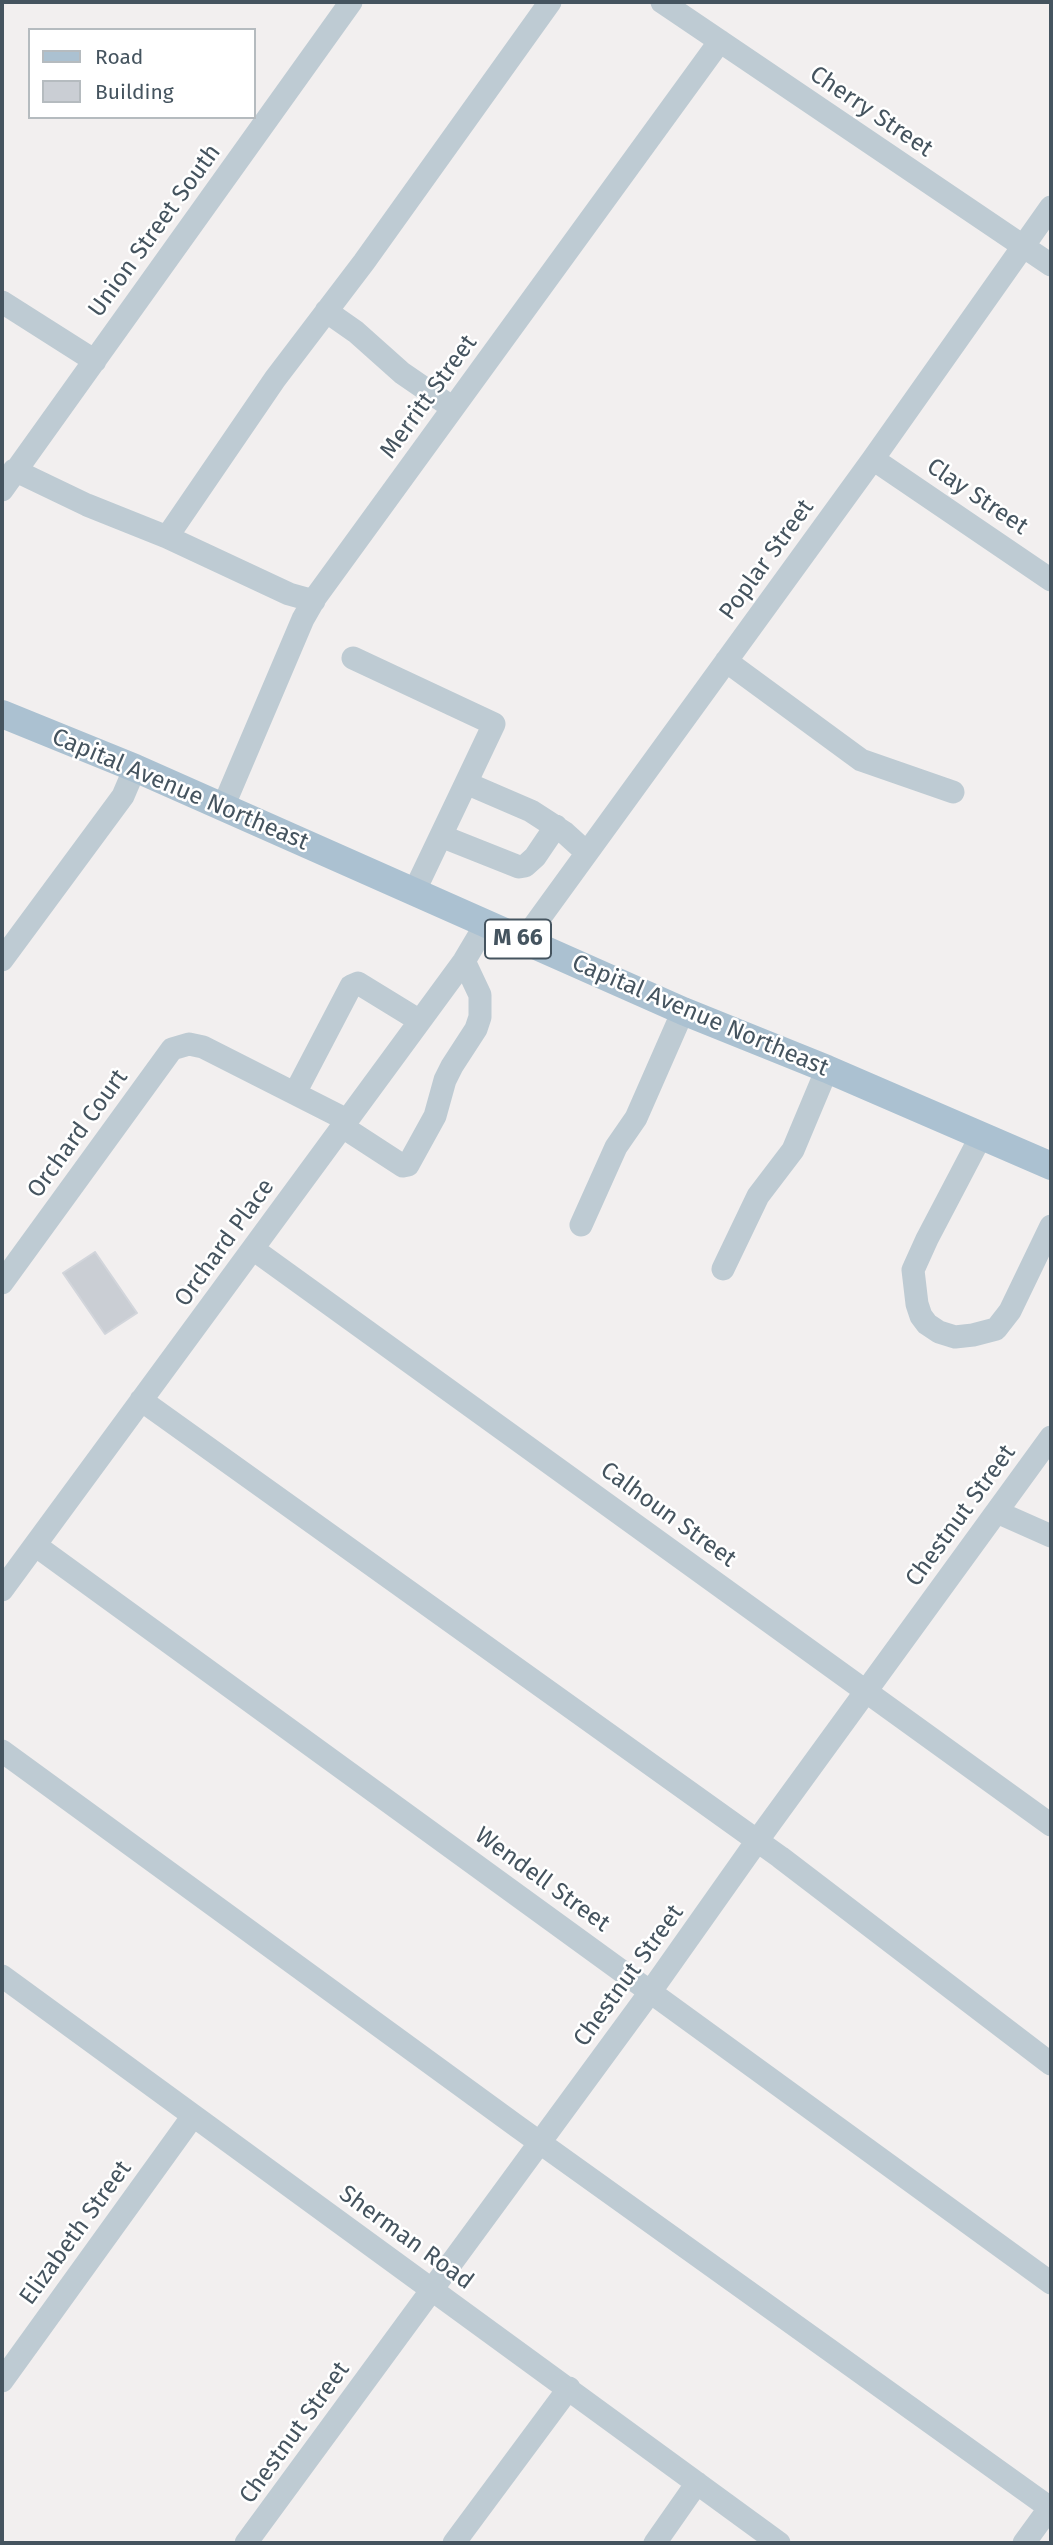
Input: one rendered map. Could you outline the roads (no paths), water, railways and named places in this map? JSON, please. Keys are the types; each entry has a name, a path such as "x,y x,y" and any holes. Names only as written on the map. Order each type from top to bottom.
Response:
{"main road":[{"name":"Capital Avenue Northeast","path":"2,714 135,768 683,1011 827,1069 1051,1166"}],"street":[{"name":"Union Street South","path":"2,491 14,470 351,2"},
{"path":"167,537 275,379 364,262 550,2"},
{"name":"Cherry Street","path":"662,2 1051,265"},
{"name":"Merritt Street","path":"223,807 292,643 314,601 720,41"},
{"name":"Poplar Street","path":"523,941 1051,207"},
{"path":"2,302 94,361"},
{"path":"326,311 356,332 402,373 453,408"},
{"name":"Clay Street","path":"873,458 1051,580"},
{"path":"14,470 289,594 314,601"},
{"path":"353,658 494,724 414,892"},
{"path":"726,661 862,760 953,792"},
{"path":"2,960 123,796 135,768"},
{"path":"466,783 531,811 556,826 587,853"},
{"path":"441,836 519,867 525,866 535,857 556,826"},
{"name":"Orchard Place","path":"2,1590 464,961 486,924"},
{"path":"420,1021 358,984 351,985 295,1093 345,1124 402,1166 408,1165 435,1116 445,1080 476,1029 480,1017 480,995 464,961"},
{"path":"581,1225 616,1147 636,1118 683,1011"},
{"name":"Orchard Court","path":"2,1283 172,1049 189,1044 203,1047 295,1093"},
{"path":"723,1269 758,1196 793,1150 827,1069"},
{"path":"981,1136 913,1270 917,1304 927,1324 939,1332 955,1337 996,1329 1016,1300 1051,1226"},
{"name":"Calhoun Street","path":"253,1249 1051,1825"},
{"path":"141,1400 757,1841 1051,2064"},
{"name":"Chestnut Street","path":"246,2543 651,1991 1051,1437"},
{"path":"997,1512 1051,1536"},
{"name":"Wendell Street","path":"36,1545 1051,2283"},
{"path":"2,1751 540,2143 1051,2507 1026,2542"},
{"name":"Sherman Road","path":"2,1976 779,2543"},
{"name":"Elizabeth Street","path":"2,2381 193,2116"},
{"path":"454,2543 569,2388"},
{"path":"655,2543 698,2483"}]}
